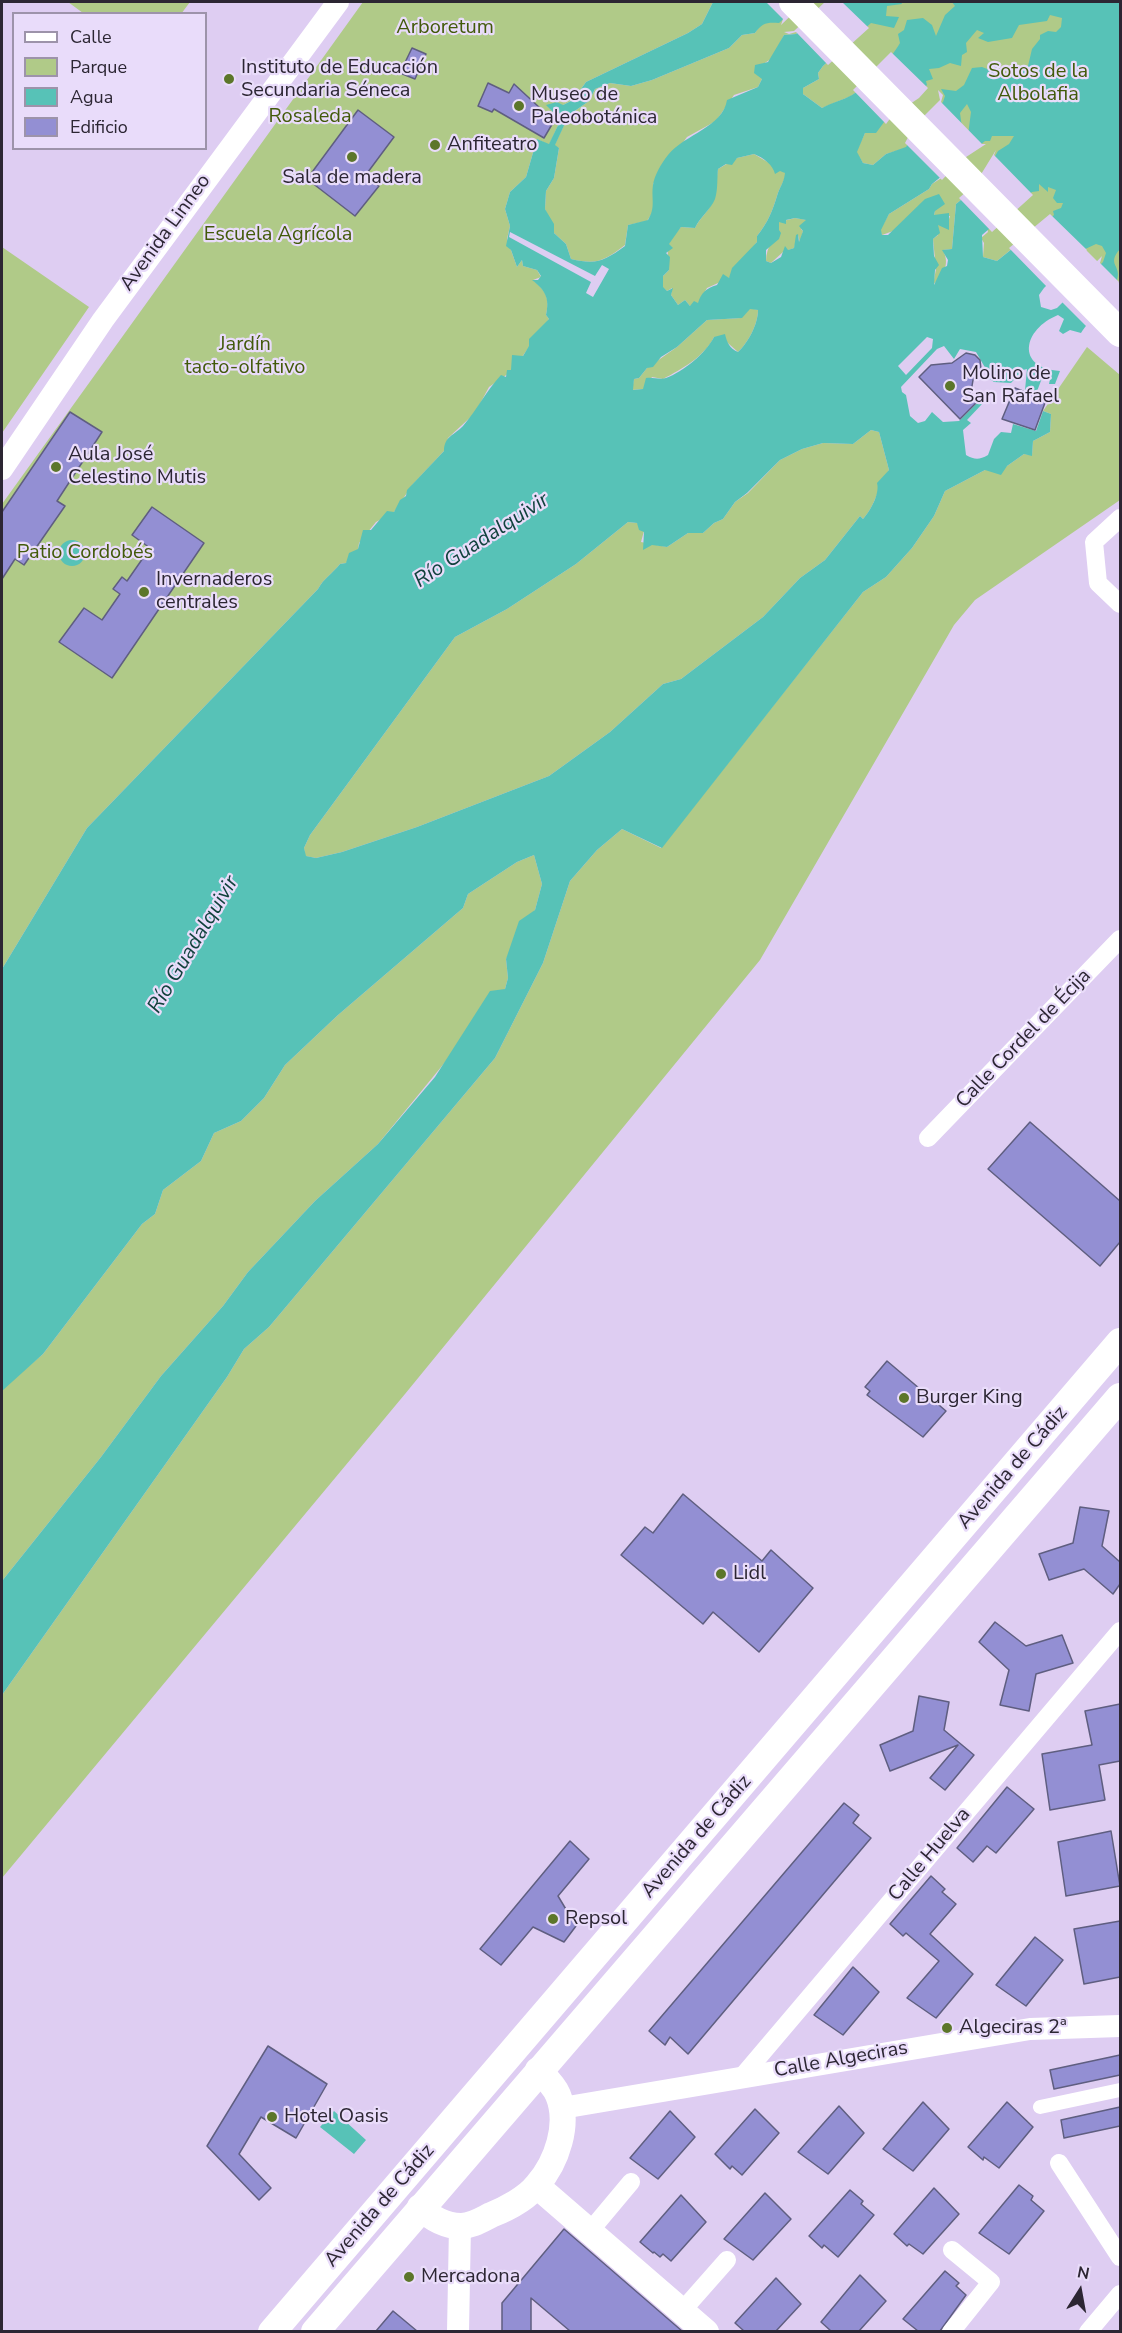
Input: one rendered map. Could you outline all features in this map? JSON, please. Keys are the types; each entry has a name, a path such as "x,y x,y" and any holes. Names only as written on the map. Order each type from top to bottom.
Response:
{"main road":[{"path":"793,2 1120,333"},
{"path":"815,2 1120,311"},
{"name":"Avenida de Cádiz","path":"272,2331 486,2085 1118,1347"},
{"name":"Avenida de Cádiz","path":"315,2331 1120,1397"},
{"path":"486,2085 472,2121 419,2184 416,2198 420,2207 440,2221 460,2226 472,2224 497,2213 537,2186 553,2159 562,2134 562,2108 558,2093 538,2070 514,2051"},
{"path":"537,2186 706,2331"}],"street":[{"name":"Avenida Linneo","path":"2,469 110,310 338,2"},
{"path":"1120,518 1094,542 1098,583 1120,604"},
{"name":"Calle Cordel de Écija","path":"928,1138 1120,939"},
{"name":"Calle Huelva","path":"740,2079 1120,1631"},
{"name":"Calle Algeciras","path":"562,2108 740,2079 905,2048 1030,2029 1120,2026"},
{"path":"1040,2107 1120,2090"},
{"path":"1059,2163 1120,2257"},
{"path":"590,2231 631,2182"},
{"path":"458,2331 460,2226"},
{"path":"951,2331 991,2282 952,2250"},
{"path":"682,2311 727,2260"},
{"path":"1088,2331 1120,2294"}],"green space":[{"path":"68,2 190,2 182,12 82,12"},
{"path":"363,2 713,2 702,24 688,33 586,82 573,100 563,105 547,105 553,112 560,113 562,117 549,145 537,139 526,177 510,192 505,209 510,226 507,239 517,267 522,260 523,266 537,270 541,277 533,280 546,295 546,315 549,319 512,371 489,387 475,413 448,438 444,451 413,484 394,512 376,522 359,543 358,550 346,563 340,564 87,828 2,969 2,504"},
{"path":"802,2 829,2 796,34 784,35 773,56 762,64 762,79 758,87 734,95 716,121 687,137 653,184 654,210 647,221 628,225 625,245 606,258 587,262 571,259 566,244 554,233 545,209 546,191 554,178 559,148 554,146 569,115 589,101 595,89 610,83 631,86 652,80 729,48 742,35 755,33 760,25"},
{"name":"Sotos de la Albolafia","path":"842,2 1120,2 1120,284 1052,216 997,261 983,257 984,243 981,238 988,232 978,186 956,204 952,249 943,250 946,260 945,269 933,285 936,269 933,239 938,235 938,224 947,225 950,216 934,215 935,211 904,220 896,230 882,235 880,230 889,214 929,189 932,184 946,175 917,128 906,148 886,154 873,165 863,163 856,152 865,133 863,87 851,96 822,108 803,94 803,88 819,79 818,73 823,66 867,27"},
{"path":"754,154 786,173 769,217 757,236 757,242 729,278 707,288 698,304 690,306 685,300 678,305 671,295 672,288 667,291 662,287 663,276 669,270 668,252 671,239 681,227 695,228 708,209 715,195 718,169 737,158"},
{"path":"795,218 807,220 801,229 803,231 800,243 798,235 794,248 783,252 771,263 766,261 779,222"},
{"path":"2,247 89,307 2,433"},
{"path":"750,308 758,310 756,321 749,338 738,352 721,337 714,337 704,351 685,367 663,379 652,377 644,389 632,390 634,379 639,378 647,368 677,347 707,320 741,318"},
{"path":"1087,347 1120,375 1120,500 975,600 954,625 760,960 405,1394 2,1878 2,1695 227,1377 244,1349 269,1327 495,1058 543,963 570,881 597,850 622,829 661,848 863,592 886,577 912,548 934,516 945,491 985,470 1007,466 1024,454 1032,455 1033,441 1050,432 1051,414 1043,411"},
{"path":"871,430 879,432 889,470 867,514 863,519 860,516 825,560 800,578 763,617 681,679 663,684 610,732 549,776 417,827 342,852 316,858 305,856 304,848 310,835 455,637 507,609 576,564 628,522 637,523 644,531 641,542 667,547 688,533 703,533 714,523 723,519 735,502 748,493 780,460 802,449 823,443 853,444"},
{"path":"534,855 542,884 535,910 506,959 508,978 505,989 378,1144 315,1201 248,1272 223,1306 161,1376 101,1457 2,1581 3,1388 43,1354 142,1224 155,1214 163,1190 201,1161 214,1133 241,1121 264,1098 285,1065 338,1015 463,908 468,894 517,862"}],"water":[{"name":"Río Guadalquivir","path":"713,2 802,2 779,23 765,24 755,33 742,35 729,48 652,80 631,86 610,83 595,89 589,101 569,115 555,145 559,148 554,178 546,191 545,209 554,224 554,233 566,244 571,259 587,262 600,260 625,246 628,225 648,220 653,207 654,181 668,155 684,141 711,124 724,109 727,100 758,87 762,79 754,73 755,65 768,62 784,35 796,34 829,2 901,2 902,4 887,6 886,16 899,17 894,28 871,23 823,66 818,73 819,79 803,88 803,94 822,108 852,95 872,78 900,43 898,34 904,30 907,20 923,18 932,25 936,36 945,15 955,6 952,2 1120,2 1120,249 1114,258 1118,271 1115,286 1081,333 1070,330 1063,334 1059,331 1064,319 1058,315 1037,329 1031,338 1030,356 1036,363 1046,368 1060,371 1055,384 1049,384 1050,379 1042,378 1036,394 1025,390 1027,369 1023,370 1011,383 994,382 990,379 984,381 981,378 986,376 987,371 976,352 960,349 954,359 944,346 937,349 901,387 902,392 906,395 910,416 918,423 925,421 932,412 943,422 959,421 979,401 983,403 967,420 971,423 963,430 966,455 972,458 979,459 988,455 994,439 1001,432 1011,433 1013,424 1036,431 1043,411 1051,414 1050,432 1033,441 1032,456 1024,454 1007,466 1001,475 985,470 945,491 934,516 912,548 886,577 863,592 662,848 622,829 597,850 570,881 543,963 495,1058 269,1327 244,1349 227,1377 2,1695 2,1581 101,1457 161,1376 223,1306 248,1272 315,1201 378,1144 435,1077 490,991 505,989 508,978 506,959 519,921 535,910 542,884 534,855 517,862 468,894 463,908 338,1015 285,1065 264,1098 241,1121 214,1133 201,1161 163,1190 155,1214 142,1224 43,1354 2,1391 2,969 87,828 340,564 346,563 349,553 358,549 363,530 371,530 387,511 394,512 400,500 406,496 407,490 444,451 448,439 473,414 496,381 501,375 506,377 507,370 511,370 512,355 523,356 529,346 529,339 549,319 546,315 545,295 532,280 538,280 541,276 537,270 523,266 522,260 517,267 511,250 506,246 510,226 505,209 510,192 526,177 537,139 549,144 562,117 560,113 553,112 546,105 557,102 563,105 573,100 586,82 702,24","holes":["1050,15 1062,18 1061,27 1056,32 1048,31 1040,35 1040,39 1032,49 1028,66 1020,66 1011,78 982,67 972,68 964,85 956,91 941,89 945,96 943,102 917,128 906,147 886,154 873,165 863,163 857,152 865,133 876,133 890,114 917,95 927,85 926,81 933,79 929,69 950,63 961,66 962,55 967,52 966,43 977,30 984,33 978,38 988,42 1012,38 1019,25 1047,21","967,104 971,112 968,135 963,135 960,113","992,136 1014,136 1009,144 998,151 978,186 956,204 952,249 942,250 948,260 947,266 942,268 934,285 935,270 939,265 934,256 933,239 940,233 938,225 949,230 949,213 934,215 935,211 945,204 939,194 925,199 888,235 882,235 881,230 889,214 929,189 932,184 985,141 990,141","754,154 768,162 775,174 780,171 785,173 769,217 757,236 757,242 732,268 729,278 723,274 717,285 702,294 698,303 694,301 690,306 685,300 678,305 671,295 673,288 667,291 663,287 663,276 669,270 670,257 666,253 673,248 669,244 681,227 695,228 711,206 716,195 718,169 726,164 732,165 737,158","1039,184 1048,192 1048,187 1056,190 1053,198 1057,203 1063,203 1061,208 1053,211 1054,215 997,261 983,257 982,235 1032,192 1039,191","795,218 806,220 799,226 803,231 799,242 798,234 796,235 794,248 788,250 785,246 781,257 771,263 766,261 766,250 779,239 781,233 779,222 786,224 786,220","1096,244 1102,246 1106,253 1103,262 1057,308 1051,310 1041,307 1039,295 1081,251","750,309 758,310 752,333 738,352 732,349 725,334 714,337 700,355 680,371 664,379 646,378 643,389 633,390 634,379 639,378 647,368 653,367 661,357 677,347 707,320 742,318","927,337 933,339 932,348 906,375 898,366","871,430 879,432 889,470 877,483 874,501 863,519 860,516 825,560 800,578 763,617 681,679 663,684 610,732 549,776 417,827 342,852 316,858 306,856 304,848 310,835 455,637 507,609 576,564 628,522 637,523 639,530 644,532 643,550 652,545 667,547 688,533 703,533 714,523 723,519 735,502 780,460 802,449 823,443 853,444"]},
{"path":"72,540 81,544 85,553 81,562 72,566 63,562 59,553 63,544"},
{"path":"334,2111 366,2140 354,2154 320,2127"}],"pier":[{"path":"766,2 805,2 781,25 783,19"},
{"path":"825,2 842,2 869,28 828,65 796,32 789,34 784,32 794,31"},
{"path":"891,52 928,88 919,98 892,116 886,124 853,90"},
{"path":"938,90 943,95 941,102 982,144 986,144 960,161 942,180 905,143 914,126 940,100"},
{"path":"996,150 994,155 1033,195 992,232 959,198 975,184"},
{"path":"1050,214 1087,250 1048,288 1009,248"},
{"path":"510,232 595,276 602,265 609,269 593,297 586,293 591,282 509,237"},
{"path":"1102,256 1100,263 1119,282 1088,328 1061,301 1057,303"}],"building":[{"path":"412,48 426,54 415,79 400,73"},
{"path":"488,83 509,93 514,84 554,121 544,138 494,109 492,112 478,106"},
{"name":"Sala de madera","path":"358,110 394,137 365,176 379,186 355,216 307,179"},
{"name":"Molino de San Rafael","path":"966,353 975,355 980,360 981,369 973,380 971,392 977,402 960,419 919,377 931,365 952,363"},
{"path":"1015,388 1046,400 1035,430 1002,419"},
{"name":"Aula José Celestino Mutis","path":"70,412 102,432 57,501 65,506 24,565 15,559 2,579 2,512"},
{"name":"Invernaderos centrales","path":"152,507 204,543 112,678 59,642 84,608 102,620 120,594 113,589 122,577 127,581 150,548 132,535"},
{"path":"1030,1122 1120,1201 1120,1242 1100,1266 988,1169"},
{"name":"Burger King","path":"887,1361 946,1411 923,1437 867,1395 870,1391 865,1387"},
{"name":"Lidl","path":"683,1494 762,1561 771,1550 813,1588 759,1652 713,1612 703,1624 621,1555 645,1527 653,1533"},
{"path":"1080,1507 1109,1511 1102,1546 1120,1562 1120,1584 1113,1594 1084,1569 1049,1580 1039,1554 1073,1543"},
{"path":"995,1622 1026,1646 1062,1635 1073,1663 1036,1674 1029,1711 1000,1705 1009,1670 979,1642"},
{"path":"919,1696 949,1702 944,1730 974,1755 945,1790 930,1778 958,1745 890,1771 880,1745 913,1731"},
{"path":"1120,1704 1120,1761 1099,1765 1105,1800 1050,1810 1042,1754 1092,1745 1085,1711"},
{"path":"1007,1787 1034,1809 996,1853 987,1846 973,1862 957,1848"},
{"path":"844,1803 859,1815 853,1823 871,1838 688,2054 670,2037 665,2045 649,2031"},
{"path":"1111,1831 1120,1886 1066,1896 1058,1842"},
{"path":"570,1841 589,1859 558,1896 576,1926 564,1942 533,1927 501,1965 480,1949"},
{"path":"931,1876 945,1889 942,1892 956,1904 930,1934 973,1974 936,2018 907,1998 939,1961 906,1933 903,1936 890,1924"},
{"path":"1120,1921 1120,1977 1084,1984 1074,1929"},
{"path":"1035,1937 1063,1960 1026,2006 996,1985"},
{"path":"853,1967 879,1992 843,2035 814,2015"},
{"path":"268,2046 327,2084 296,2138 261,2117 239,2154 271,2188 259,2200 207,2146"},
{"path":"1120,2055 1120,2075 1054,2089 1050,2070"},
{"path":"923,2102 949,2129 913,2171 883,2149"},
{"path":"1007,2102 1033,2127 999,2168 984,2157 983,2160 968,2147"},
{"path":"839,2106 864,2133 828,2174 798,2152"},
{"path":"1120,2107 1120,2126 1064,2138 1061,2120"},
{"path":"755,2109 779,2133 742,2175 732,2166 730,2169 715,2154"},
{"path":"670,2111 695,2137 658,2179 630,2158"},
{"path":"1019,2185 1033,2196 1031,2200 1044,2211 1009,2254 979,2233"},
{"path":"934,2188 959,2214 923,2254 909,2244 907,2246 894,2234"},
{"path":"850,2190 874,2215 838,2257 824,2245 822,2248 809,2236"},
{"path":"765,2193 791,2219 753,2260 724,2239"},
{"path":"681,2195 706,2222 671,2261 663,2254 660,2257 653,2253 640,2242"},
{"path":"564,2229 682,2331 570,2331 531,2298 531,2331 502,2331 502,2303"},
{"path":"945,2271 959,2283 956,2286 966,2295 940,2331 918,2331 903,2319"},
{"path":"860,2275 886,2301 859,2331 831,2331 821,2322"},
{"path":"776,2278 801,2304 776,2331 744,2331 735,2323"},
{"path":"393,2311 417,2331 376,2331"}],"place":[{"name":"Instituto de Educación Secundaria Séneca","path":"229,79"},
{"name":"Museo de Paleobotánica","path":"519,106"},
{"name":"Anfiteatro","path":"435,145"},
{"name":"Sala de madera","path":"352,157"},
{"name":"Molino de San Rafael","path":"950,386"},
{"name":"Aula José Celestino Mutis","path":"56,467"},
{"name":"Invernaderos centrales","path":"144,592"},
{"name":"Burger King","path":"904,1398"},
{"name":"Lidl","path":"721,1574"},
{"name":"Repsol","path":"553,1919"},
{"name":"Algeciras 2ª","path":"947,2028"},
{"name":"Hotel Oasis","path":"272,2117"},
{"name":"Mercadona","path":"409,2277"}],"park label":[{"name":"Arboretum","path":"445,28"},
{"name":"Rosaleda","path":"310,117"},
{"name":"Escuela Agrícola","path":"278,235"},
{"name":"Jardín tacto-olfativo","path":"245,356"},
{"name":"Patio Cordobés","path":"85,553"}]}
